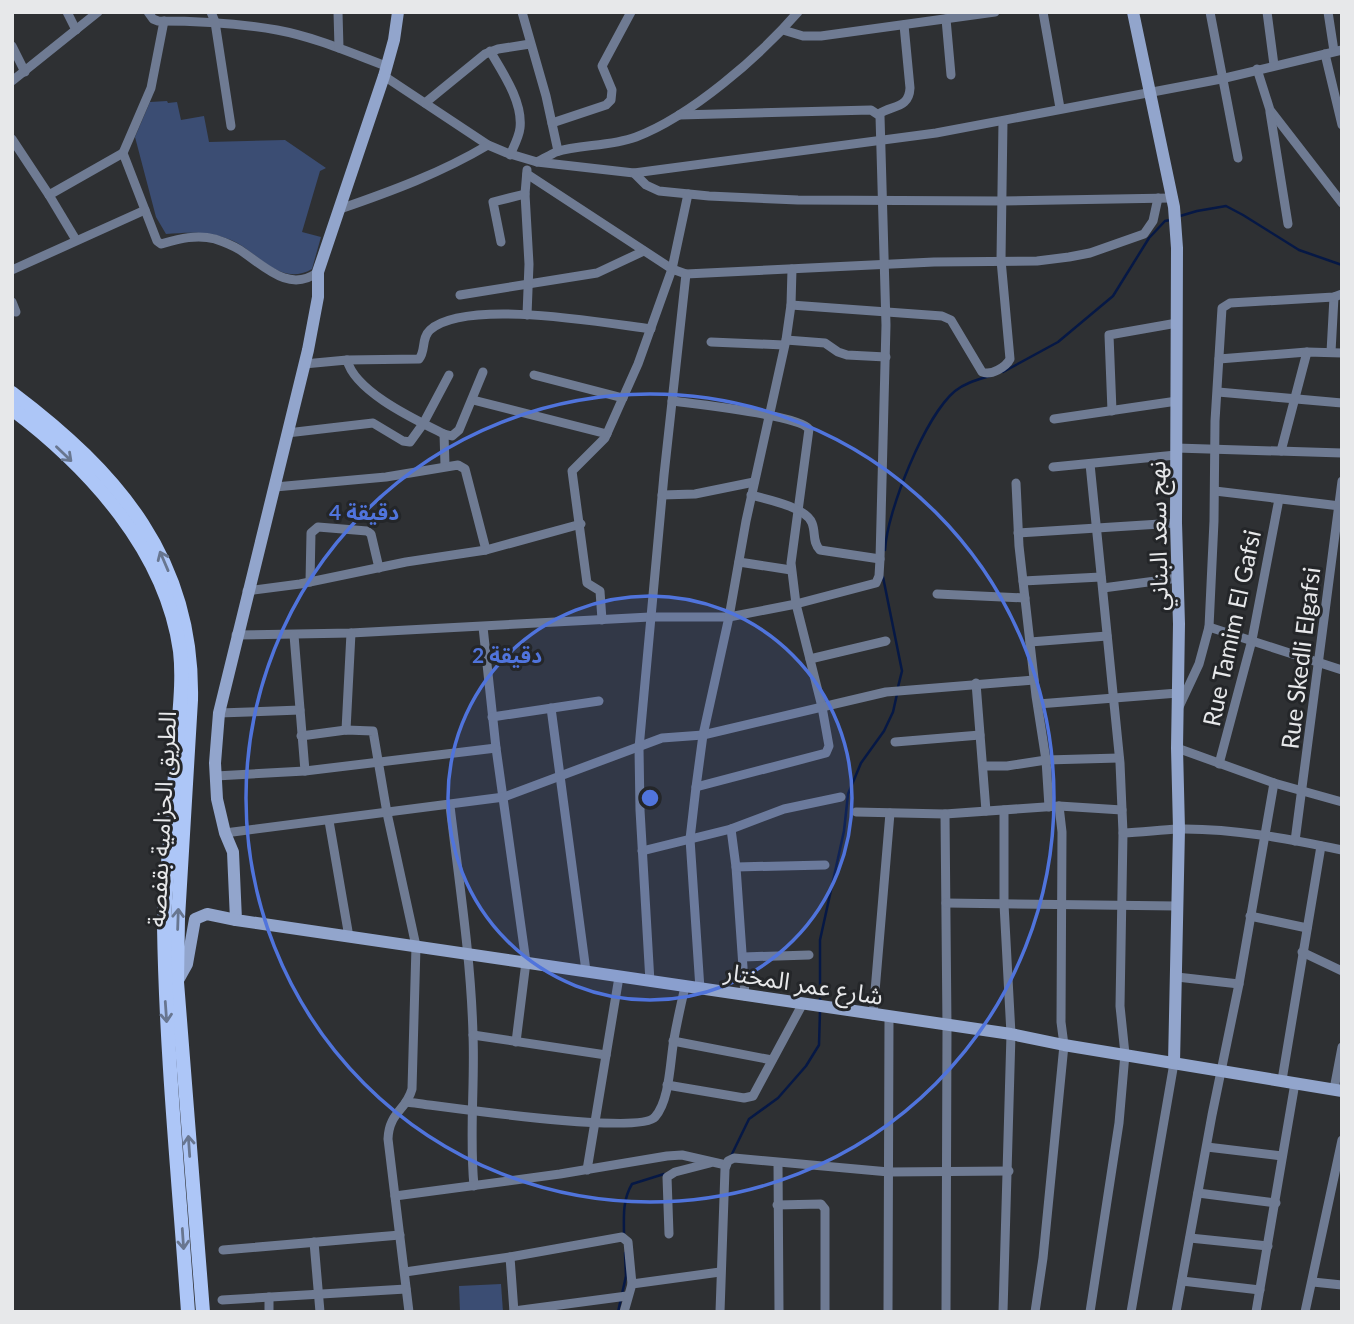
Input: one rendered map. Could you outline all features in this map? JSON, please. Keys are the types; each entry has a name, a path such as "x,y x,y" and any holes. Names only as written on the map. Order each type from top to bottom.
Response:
{"main road":[{"name":"الطريق الحزامية بقفصة","path":"12,393 73,444 113,485 147,528 161,553 181,604 190,649 191,674 177,982 203,1312"},
{"name":"الطريق الحزامية بقفصة","path":"12,409 64,454 114,507 134,534 157,576 180,652 180,700 164,920 165,1003 188,1312"}],"street":[{"path":"67,12 76,30"},
{"path":"12,82 98,12"},
{"path":"148,12 153,19 164,21 213,17 279,31 339,48 385,71 425,103 488,145 510,155 533,161 634,173 1003,121 1221,79 1334,52"},
{"path":"338,12 339,48"},
{"path":"236,920 233,852 219,815 215,776 219,713 304,364 318,297 318,272 385,71 394,40 398,12"},
{"path":"522,12 558,151"},
{"path":"552,123 606,105 611,100 612,90 602,66 631,12"},
{"path":"527,315 525,194 527,174 533,161 558,151 611,145 636,137 679,115 718,86 783,30 798,12"},
{"path":"783,30 803,36 821,37 995,12"},
{"path":"1043,12 1060,108"},
{"name":"نهج سعد البناني","path":"1133,12 1167,201 1177,225 1179,829 1174,1063"},
{"path":"1210,12 1238,158"},
{"path":"1267,12 1274,65"},
{"path":"1328,12 1342,125"},
{"path":"213,17 231,126"},
{"path":"946,19 951,75"},
{"path":"50,195 123,153 151,88 164,21"},
{"path":"879,114 902,105 909,98 904,25"},
{"path":"425,103 490,51 530,44"},
{"path":"12,46 25,72"},
{"path":"490,51 509,85 520,119 519,134 510,155"},
{"path":"1257,69 1270,110 1288,224"},
{"path":"236,635 351,633 650,617 729,617 873,585 878,580 886,356 882,120 879,114 871,110 679,115"},
{"path":"1270,110 1342,203"},
{"path":"791,305 947,317 982,372 989,373 1007,364 1010,359 1001,260 1003,121"},
{"path":"12,139 50,195 76,240"},
{"path":"341,209 415,183 488,145"},
{"path":"123,153 159,243 194,236 205,237 232,245 281,278 302,279 318,272"},
{"path":"634,173 653,189 688,194 798,200 1167,201"},
{"path":"527,174 672,269 686,274 885,264 1037,261 1069,257 1136,238 1149,228 1167,201"},
{"path":"501,242 493,202 525,194"},
{"path":"602,620 600,591 587,583 572,471 602,443 624,398 672,269 688,194"},
{"path":"12,270 145,210"},
{"path":"460,295 597,273 644,251"},
{"path":"700,989 690,839 696,787 703,735 729,617 751,495 785,342 791,305 792,269"},
{"path":"650,982 639,748 686,274"},
{"path":"1178,710 1199,664 1209,627 1220,313 1225,305 1338,295 1331,352"},
{"path":"12,302 16,312"},
{"path":"304,364 347,360 419,359 423,355 425,337 430,330 461,316 527,315 651,329"},
{"path":"1112,411 1109,335 1177,323"},
{"path":"711,342 825,343 841,354 886,356"},
{"path":"1281,451 1307,352"},
{"path":"1219,359 1307,352 1342,353"},
{"path":"347,360 349,368 360,383 423,424 444,435 452,436 456,434 473,400 483,372"},
{"path":"287,433 373,423 407,443 410,442 423,424 449,374"},
{"path":"534,375 624,398"},
{"path":"1218,392 1342,403"},
{"path":"473,400 607,434"},
{"path":"672,401 769,415 803,423 808,429 792,544 791,570 796,604 829,746 826,753 696,787"},
{"path":"1054,419 1177,401"},
{"path":"444,435 445,466"},
{"path":"1053,467 1215,449 1342,453"},
{"path":"1090,464 1119,758 1123,833 1121,1006 1125,1054 1119,1123 1090,1312"},
{"path":"275,487 386,477 458,465 465,469 486,550"},
{"name":"Rue Skedli Elgafsi","path":"1295,841 1318,662 1338,545 1342,481"},
{"path":"662,495 695,494 754,482"},
{"path":"1016,483 1018,533 1034,680 1054,807 1062,832 1061,1022 1064,1045 1035,1312"},
{"path":"1214,491 1340,506"},
{"path":"751,495 798,511 811,520 816,546 820,550 880,559"},
{"name":"Rue Tamim El Gafsi","path":"1220,764 1252,640 1279,499"},
{"path":"1018,533 1176,523"},
{"path":"247,591 486,550 580,524"},
{"path":"310,582 311,533 318,527 368,531 379,568"},
{"path":"738,562 791,570"},
{"path":"1023,581 1101,577"},
{"path":"1103,588 1178,578"},
{"path":"937,594 1025,598"},
{"path":"483,627 492,717 526,962 516,1042"},
{"path":"1209,627 1342,670"},
{"path":"346,730 351,633"},
{"path":"294,635 305,771"},
{"path":"1030,642 1107,636"},
{"path":"810,659 886,641"},
{"path":"225,833 504,797 662,738 703,735 908,688 1034,680"},
{"path":"976,683 986,811"},
{"path":"1038,704 1178,693"},
{"path":"492,717 599,701"},
{"path":"551,708 586,971"},
{"path":"219,713 300,710"},
{"path":"301,736 346,730 373,731 387,813 416,946 410,1095 395,1113 388,1130 409,1312"},
{"path":"895,742 981,735"},
{"path":"215,776 305,771 496,748"},
{"path":"1177,748 1274,783 1342,802"},
{"path":"983,766 1028,765 1046,760 1119,758"},
{"path":"1176,1312 1239,984 1274,783"},
{"path":"642,850 731,829 784,809 841,797"},
{"path":"450,806 469,954 473,1035 471,1138 474,1186"},
{"path":"856,812 945,814 1054,807 1122,810"},
{"path":"1003,1312 1011,1034 1004,904 1004,810"},
{"path":"873,1015 890,813"},
{"path":"945,814 946,1312"},
{"path":"329,821 349,937"},
{"path":"731,829 745,996"},
{"path":"1123,833 1179,829 1264,836 1342,850"},
{"path":"1256,1312 1276,1203 1302,952 1321,846"},
{"path":"736,867 825,865"},
{"path":"946,903 1177,906"},
{"name":"شارع عمر المختار","path":"177,982 187,964 195,919 207,914 258,924 947,1027 1011,1034 1338,1090"},
{"path":"1250,916 1307,928"},
{"path":"1302,952 1342,971"},
{"path":"743,957 809,955"},
{"path":"587,1170 619,977"},
{"path":"1177,977 1239,984"},
{"path":"406,1102 594,1124 628,1125 649,1122 659,1112 667,1085 685,987"},
{"path":"667,1085 749,1098 755,1094 802,1005"},
{"path":"888,1312 889,1017"},
{"path":"473,1035 606,1055"},
{"path":"673,1041 772,1060"},
{"path":"1338,1090 1342,1046"},
{"path":"1131,1312 1174,1063"},
{"path":"1305,1312 1342,1140"},
{"path":"1207,1147 1282,1156"},
{"path":"395,1196 682,1155 726,1165"},
{"path":"720,1312 726,1165 734,1158 889,1172 1009,1171"},
{"path":"669,1234 667,1177 675,1172 712,1162"},
{"path":"778,1163 779,1312"},
{"path":"1198,1193 1276,1203"},
{"path":"778,1205 821,1204 825,1209 825,1312"},
{"path":"223,1250 400,1236"},
{"path":"405,1272 622,1237 628,1242 632,1284 624,1312"},
{"path":"1190,1238 1268,1246"},
{"path":"314,1242 320,1312"},
{"path":"510,1257 514,1311 627,1296"},
{"path":"632,1284 720,1272"},
{"path":"1182,1281 1260,1290"},
{"path":"1313,1282 1342,1285"},
{"path":"222,1300 406,1289"},
{"path":"269,1297 269,1312"}],"shaded area":[{"path":"150,102 177,102 181,120 204,116 209,142 285,140 326,168 320,171 302,232 321,237 312,269 300,274 279,271 241,245 215,235 166,234 156,217 135,137"},
{"path":"501,1284 503,1312 460,1312 459,1286"}],"waterway":[{"path":"1180,216 1226,206 1299,250 1342,265"},
{"path":"1003,372 1058,342 1113,296 1149,238 1165,221 1170,220"},
{"path":"885,550 887,533 900,489 932,421 943,403 955,391 990,376"},
{"path":"883,577 902,671 898,687"},
{"path":"820,1001 820,940 844,831 848,794 861,763 884,731 893,712 897,694"},
{"path":"731,1156 749,1119 778,1098 806,1066 819,1045 820,1011"},
{"path":"624,1236 625,1203 632,1184 664,1174"},
{"path":"618,1312 626,1276 625,1253"}]}
